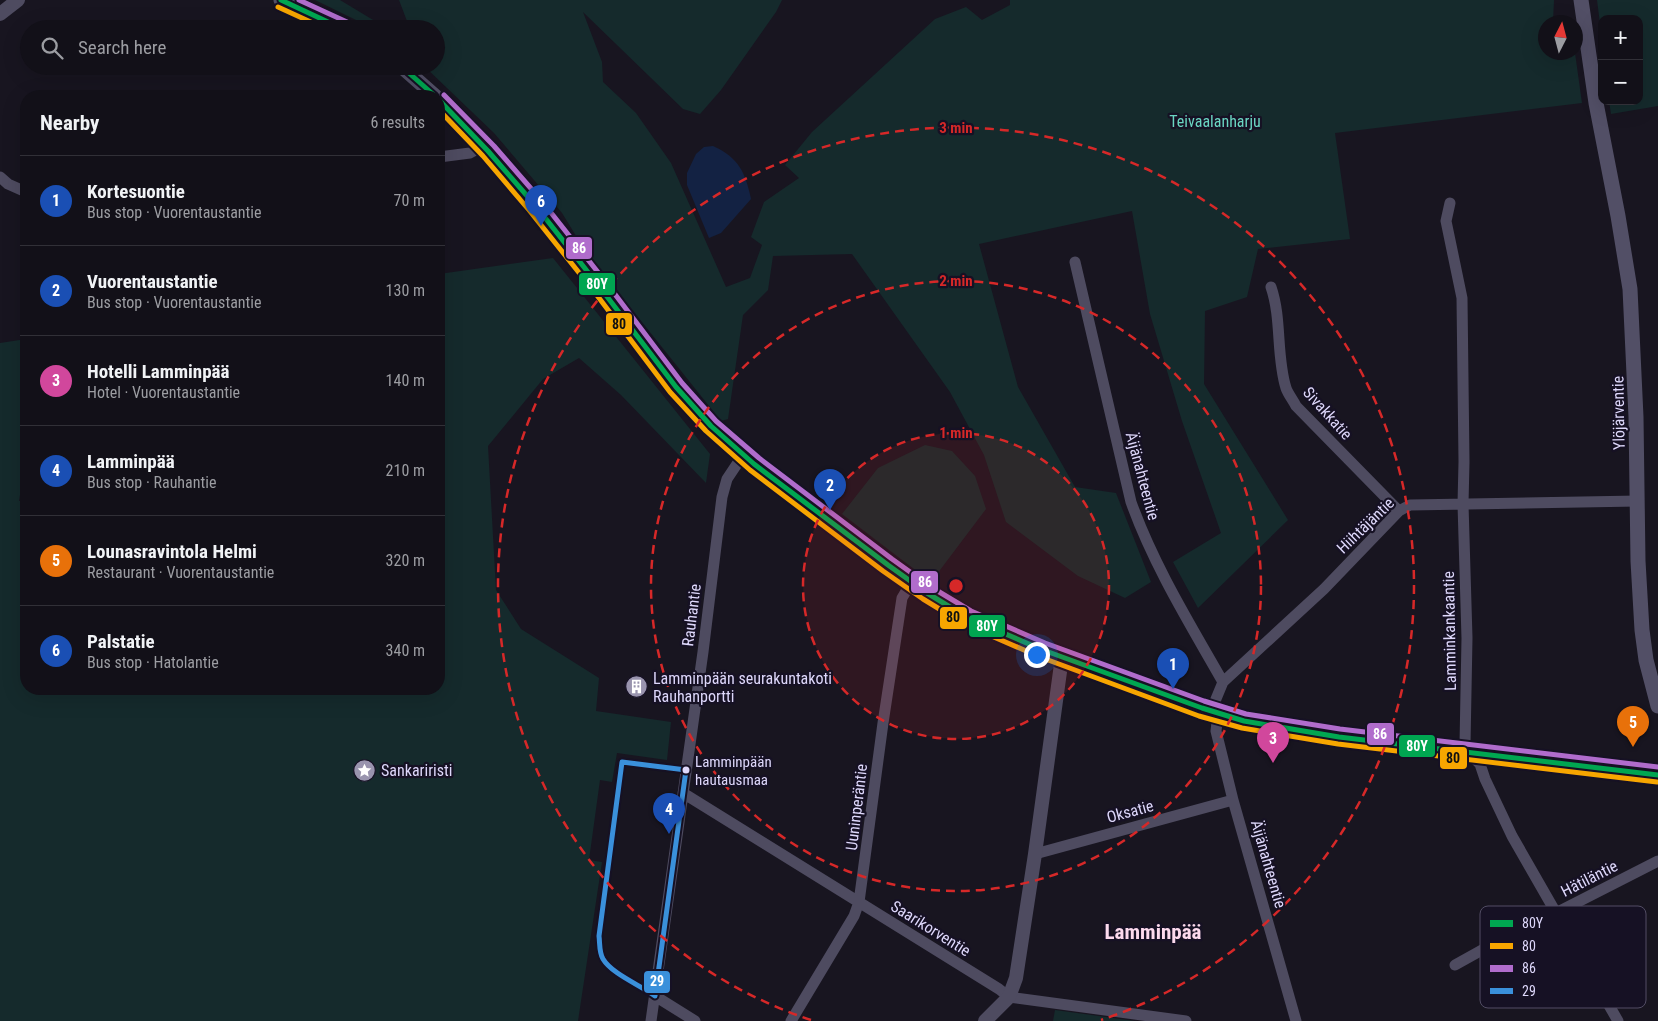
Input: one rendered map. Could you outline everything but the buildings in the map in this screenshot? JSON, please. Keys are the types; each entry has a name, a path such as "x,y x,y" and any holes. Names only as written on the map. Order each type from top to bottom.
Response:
{"main road":[{"path":"281,0 324,20"},
{"name":"Ylöjärventie","path":"1581,0 1630,289 1636,417 1639,589 1643,646 1658,706"},
{"path":"411,75 427,90"},
{"path":"445,106 529,198 578,258 686,399 710,425 742,454 911,583 988,628 1215,713 1268,726 1470,754 1658,775"}],"street":[{"path":"0,14 18,0"},
{"path":"445,156 470,153 482,146"},
{"path":"0,177 8,184 20,189"},
{"name":"Lamminkankaantie","path":"1450,203 1446,221 1462,298 1466,638 1465,744 1470,754 1480,764 1485,779 1512,836 1552,906"},
{"name":"Äijänahteentie","path":"1075,262 1131,502 1140,528 1169,586 1223,682"},
{"name":"Sivakkatie","path":"1271,287 1276,300 1286,389 1296,406 1400,511"},
{"name":"Rauhantie","path":"651,1021 723,492 727,479 742,454"},
{"name":"Hiihtäjäntie","path":"1215,713 1223,682 1324,589 1400,511 1410,505 1638,501"},
{"name":"Uuninperäntie","path":"791,1021 854,916 860,902 883,723 902,598 911,583"},
{"path":"985,1021 1008,997 1016,976 1062,657"},
{"name":"Äijänahteentie","path":"1215,713 1216,731 1233,800 1295,1011 1296,1021"},
{"name":"Saarikorventie","path":"683,794 860,902 999,989 1008,997 1186,1021"},
{"name":"Oksatie","path":"1035,854 1233,800"},
{"name":"Hätiläntie","path":"1570,906 1658,861"},
{"name":"Hätiläntie","path":"1455,965 1480,951"},
{"path":"655,996 696,1021"},
{"name":"Lamminkankaantie","path":"1611,1008 1618,1021"}],"green space":[{"path":"315,0 340,0 373,20 356,20"},
{"name":"Teivaalanharju","path":"399,0 782,0 776,12 721,90 700,114 683,109 583,12 602,62 603,82 636,113 671,163 726,287 750,278 762,245 751,237 764,202 799,178 785,165 812,132 935,19 966,7 982,20 1010,5 1010,0 1554,0 1553,15 1538,15 1538,60 1576,60 1582,103 1335,133 1350,239 1258,249 1247,297 1205,311 1204,384 1288,520 1198,608 1173,562 1221,533 1182,421 1150,314 1132,211 979,244 1018,387 1075,487 1116,493 1151,582 1125,598 1078,576 1006,522 984,455 950,392 852,254 773,256 768,290 743,315 728,419 721,421 586,252 562,213 494,133 433,75 445,75 445,20 407,20"},
{"path":"1597,0 1658,0 1658,106 1611,114 1610,105 1643,105 1643,15 1599,15"},
{"name":"Lamminpään hautausmaa","path":"553,258 710,454 706,483 621,395 579,358 543,379 488,446 496,590 521,629 599,678 596,711 671,722 667,760 617,753 612,782 600,780 589,860 602,862 578,1021 0,1021 0,343 20,340 20,695 445,695 445,273"},
{"path":"925,445 952,451 975,476 986,509 931,582 842,514 878,468"},
{"path":"1055,1010 1135,1021 1053,1021"}],"water":[{"path":"713,146 729,156 740,167 751,199 721,233 709,238 687,185 687,173 696,154 704,147"}],"transit line":[{"name":"80Y","path":"281,0 324,20"},
{"name":"86","path":"299,0 343,20"},
{"name":"80","path":"278,7 306,20"},
{"name":"80Y","path":"411,75 428,90"},
{"name":"86","path":"445,96 494,146 541,200 682,383 716,421 759,458 892,559 931,587 971,611 1045,643 1204,701 1246,714 1340,729 1658,767"},
{"name":"80Y","path":"445,106 488,151 535,205 676,387 711,426 754,464 888,565 927,593 968,618 1043,650 1202,708 1244,721 1339,737 1658,775"},
{"name":"80","path":"445,116 483,156 529,210 596,294 670,392 706,431 750,470 883,571 923,599 964,624 1040,657 1199,716 1242,728 1338,744 1657,782"},
{"name":"29","path":"622,762 686,770 655,996 613,970 603,959 600,951 599,936 622,762"}],"place":[{"name":"Palstatie","path":"541,226"},
{"name":"Vuorentaustantie","path":"830,510"},
{"name":"Lamminpään seurakuntakoti Rauhanportti","path":"637,687"},
{"name":"Kortesuontie","path":"1173,689"},
{"name":"Lounasravintola Helmi","path":"1633,747"},
{"name":"Hotelli Lamminpää","path":"1273,763"},
{"name":"Sankariristi","path":"365,770"},
{"name":"Lamminpään hautausmaa","path":"686,770"},
{"name":"Lamminpää","path":"669,834"}],"district":[{"name":"Lamminpää","path":"1153,932"}]}
